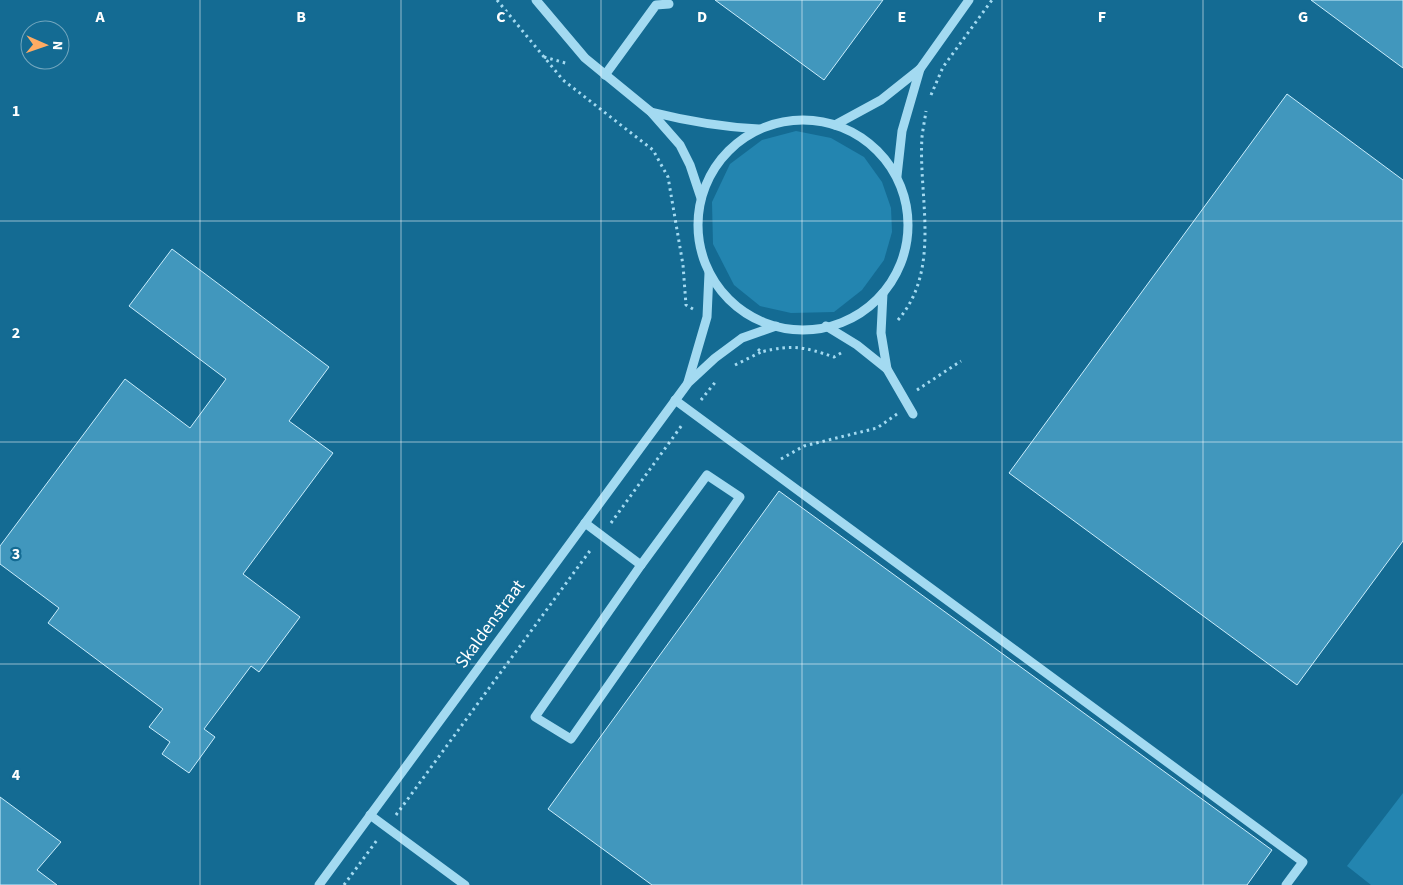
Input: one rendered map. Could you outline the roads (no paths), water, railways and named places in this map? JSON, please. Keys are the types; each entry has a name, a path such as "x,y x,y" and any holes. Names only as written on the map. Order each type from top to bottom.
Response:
{"street":[{"path":"536,0 585,58 651,112 680,145 690,165 701,198"},
{"name":"Skaldenstraat","path":"835,125 880,100 920,69 969,0"},
{"path":"605,75 656,6 670,4"},
{"name":"Skaldenstraat","path":"898,176 902,131 920,69"},
{"path":"651,112 694,122 760,130"},
{"name":"Skaldenstraat","path":"688,383 707,318 709,272 698,232 701,198 716,164 742,138 776,122 816,119 855,132 886,158 898,176 908,209 907,245 896,276 875,303 850,320 809,330 788,330 755,319 733,304 709,272"},
{"path":"883,293 881,333 887,369 913,414"},
{"name":"Skaldenstraat","path":"319,885 688,383 715,358 742,338 776,326"},
{"path":"826,326 887,369"},
{"path":"675,400 1303,862 1286,885"},
{"path":"707,475 740,497 571,739 535,717 641,565 707,475"},
{"path":"585,523 641,565"},
{"path":"370,816 465,885"}]}
